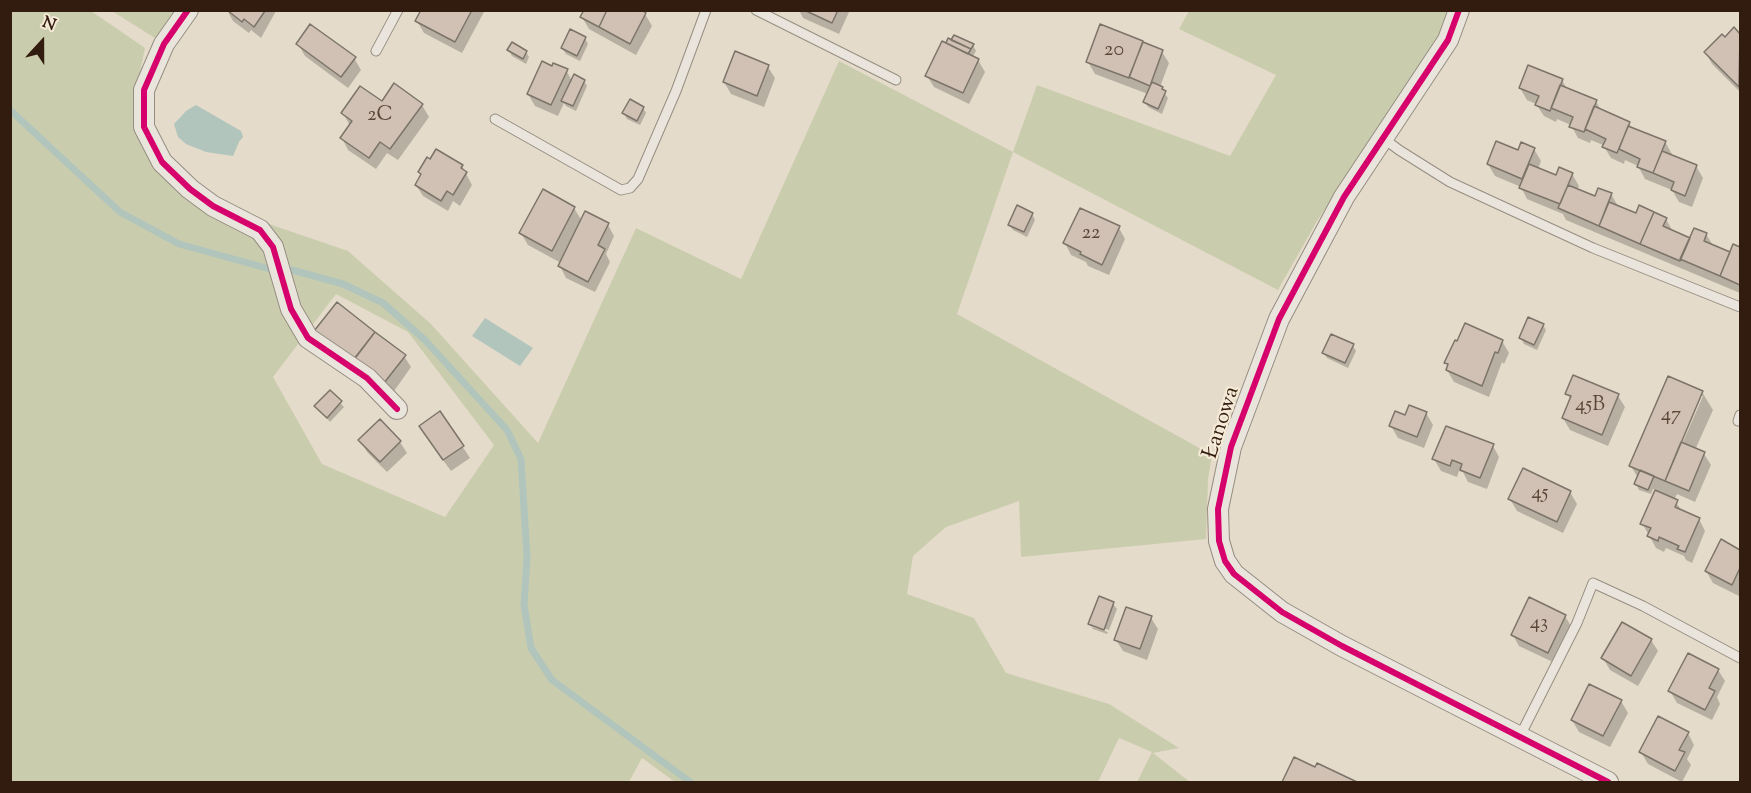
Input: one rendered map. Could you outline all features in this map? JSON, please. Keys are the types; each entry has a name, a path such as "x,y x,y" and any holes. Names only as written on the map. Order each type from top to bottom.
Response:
{"street":[{"path":"188,10 164,45 144,90 144,127 162,162 190,189 213,206 260,230 273,247 291,309 308,338 367,378 397,409"},
{"name":"Łanowa","path":"1459,10 1448,39 1344,197 1278,319 1231,447 1218,509 1219,541 1225,561 1234,574 1282,612 1352,652 1608,783"}],"lane":[{"path":"376,51 398,10"},
{"path":"495,120 621,190 630,188 638,179 676,91 706,10"},
{"path":"756,10 896,80"},
{"path":"1383,138 1450,182 1593,248 1740,307"},
{"path":"1520,736 1577,623 1593,583 1643,606 1740,658"}],"green space":[{"path":"10,11 91,11 145,48 137,86 137,129 156,170 180,191 348,251 431,324 538,443 636,228 741,279 839,61 1013,152 957,314 1212,455 1208,479 1206,539 1021,557 1019,501 946,527 913,556 907,594 974,618 1006,673 1109,704 1179,748 1153,753 1190,782 1137,782 1152,752 1119,738 1098,782 675,782 642,758 629,782 11,782","holes":["336,294 408,332 494,445 445,517 322,464 273,377"]},
{"path":"112,11 177,11 158,40"},
{"path":"1189,11 1447,11 1440,36 1317,221 1278,290 1013,152 1037,85 1230,156 1276,75 1179,29"}],"shaded area":[{"path":"196,105 241,131 243,137 233,156 206,152 186,144 178,137 174,124 186,111"},
{"path":"485,318 533,348 520,366 472,336"}],"building":[{"path":"227,10 265,11 254,27 244,19 242,22"},
{"path":"421,10 472,10 455,42 415,21"},
{"path":"584,10 607,10 599,27 580,17"},
{"path":"607,10 642,10 646,13 630,44 599,27"},
{"path":"804,10 838,10 832,23"},
{"path":"310,24 356,57 341,77 296,44"},
{"path":"1100,24 1143,41 1129,78 1086,62"},
{"path":"1734,27 1740,34 1739,87 1704,52 1722,34 1725,37"},
{"path":"570,29 586,37 577,56 561,48"},
{"path":"954,35 974,44 971,49 951,40"},
{"path":"948,38 971,49 968,54 946,43"},
{"path":"942,41 979,59 963,93 925,76"},
{"path":"512,42 527,51 523,59 507,50"},
{"path":"1143,42 1163,50 1150,86 1129,77"},
{"path":"735,51 769,65 757,96 723,82"},
{"path":"542,61 552,66 553,63 568,69 551,105 527,94"},
{"path":"1528,65 1563,79 1550,111 1535,105 1539,96 1519,88"},
{"path":"574,74 585,80 573,106 561,101"},
{"path":"1152,82 1166,91 1158,109 1143,102"},
{"path":"394,83 423,104 390,149 380,142 369,158 340,138 352,121 341,113 360,86 382,101"},
{"path":"1560,85 1597,100 1584,132 1569,127 1573,117 1551,108"},
{"path":"630,99 644,107 637,121 622,113"},
{"path":"1594,106 1630,122 1617,153 1602,147 1606,139 1585,129"},
{"path":"1628,126 1666,141 1653,173 1637,167 1640,159 1619,149"},
{"path":"1496,141 1518,150 1521,142 1535,148 1522,179 1487,164"},
{"path":"436,149 463,165 461,168 467,172 453,195 447,191 441,201 415,185 421,174 418,172 427,157 430,159"},
{"path":"1662,151 1697,165 1685,196 1671,190 1674,182 1653,173"},
{"path":"1529,164 1556,175 1559,167 1573,173 1560,204 1519,188"},
{"path":"1568,185 1595,196 1598,188 1612,193 1599,226 1558,208"},
{"path":"543,189 575,207 552,251 519,233"},
{"path":"1609,202 1636,213 1639,205 1654,212 1640,244 1599,226"},
{"path":"1017,205 1033,213 1024,232 1008,225"},
{"path":"1080,208 1120,226 1102,265 1063,243"},
{"path":"585,211 609,223 598,245 605,249 588,282 558,266"},
{"path":"1654,212 1667,218 1663,226 1690,238 1680,261 1640,244"},
{"path":"1694,228 1707,233 1704,241 1730,252 1720,276 1680,259"},
{"path":"1733,244 1740,247 1740,285 1720,276"},
{"path":"337,302 375,332 353,361 314,331"},
{"path":"1528,317 1544,324 1534,345 1519,338"},
{"path":"1465,323 1503,340 1498,353 1495,352 1482,386 1446,370 1448,364 1444,363"},
{"path":"375,332 406,355 384,383 354,359"},
{"path":"1331,334 1354,344 1345,363 1322,353"},
{"path":"1573,375 1619,394 1602,435 1562,418 1571,396 1565,394"},
{"path":"1668,376 1703,391 1665,481 1629,466"},
{"path":"330,390 342,401 327,418 314,406"},
{"path":"1409,405 1427,412 1417,437 1389,426 1395,411 1405,415"},
{"path":"440,411 464,446 443,460 419,426"},
{"path":"380,419 401,441 380,462 358,440"},
{"path":"1446,426 1494,444 1480,478 1460,470 1462,464 1452,460 1450,466 1432,459"},
{"path":"1681,442 1705,452 1689,491 1665,481"},
{"path":"1523,468 1571,491 1557,522 1508,499"},
{"path":"1640,470 1654,476 1648,490 1634,484"},
{"path":"1655,490 1678,500 1675,507 1700,518 1685,552 1677,549 1679,546 1659,537 1658,541 1647,536 1651,528 1640,524"},
{"path":"1721,539 1740,550 1740,568 1732,585 1705,571"},
{"path":"1099,596 1114,602 1104,630 1088,624"},
{"path":"1529,597 1566,615 1548,653 1511,635"},
{"path":"1126,607 1152,616 1140,649 1114,640"},
{"path":"1622,622 1652,639 1631,676 1601,658"},
{"path":"1688,653 1719,669 1709,688 1715,691 1705,710 1668,691"},
{"path":"1589,684 1622,700 1603,736 1571,720"},
{"path":"1658,716 1689,732 1679,750 1685,752 1675,771 1639,752"},
{"path":"1294,757 1315,767 1317,763 1357,782 1282,782"}],"waterway":[{"path":"10,110 120,212 179,244 270,269"},
{"path":"292,270 343,284 383,303 425,340 507,430 521,459 527,557 524,605 531,648 552,680 690,782"}],"cycle path":[{"path":"188,10 164,44 144,90 144,127 162,162 190,189 213,206 260,230 273,247 291,309 308,338 367,378 397,409"},
{"path":"1459,10 1448,40 1344,197 1279,319 1231,447 1218,509 1219,541 1225,561 1234,574 1282,612 1342,646 1608,782"}]}
